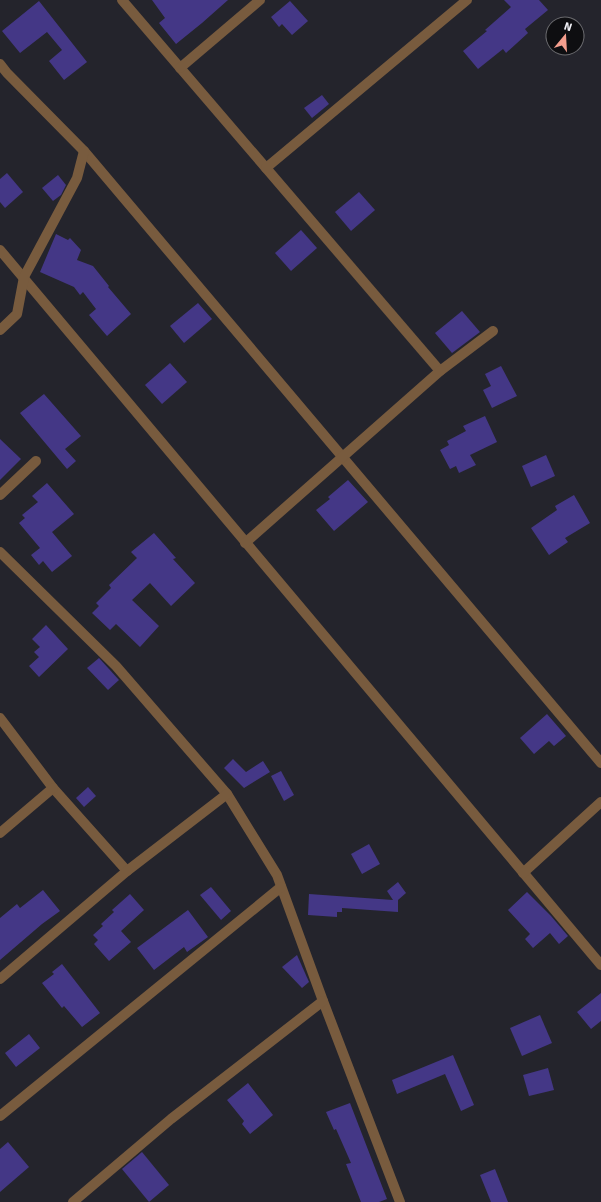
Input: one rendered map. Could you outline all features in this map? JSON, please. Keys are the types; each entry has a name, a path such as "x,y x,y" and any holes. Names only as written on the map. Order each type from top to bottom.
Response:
{"street":[{"path":"122,0 440,371"},
{"path":"180,68 260,0"},
{"path":"266,168 467,0"},
{"path":"0,64 4,76 84,151 601,763"},
{"path":"0,330 17,314 24,277 77,178 84,151"},
{"path":"0,250 601,965"},
{"path":"245,543 440,371 493,331"},
{"path":"0,495 36,461"},
{"path":"0,552 116,666 227,794 277,875 323,1001 400,1202"},
{"path":"0,718 53,788 127,871"},
{"path":"0,833 53,788"},
{"path":"0,979 127,871 227,794"},
{"path":"523,873 601,802"},
{"path":"0,1116 281,887"},
{"path":"74,1202 171,1119 323,1001"}],"building":[{"path":"152,0 228,0 176,44 159,23 165,18"},
{"path":"504,0 539,0 548,10 525,29 528,33 506,53 503,49 478,69 463,51 487,31 485,30 511,7"},
{"path":"39,1 87,62 64,80 49,61 62,50 47,32 20,53 2,31"},
{"path":"290,1 308,21 292,35 282,24 279,27 271,17"},
{"path":"322,95 329,104 312,118 304,108"},
{"path":"7,173 23,192 5,208 0,202 0,179"},
{"path":"58,175 66,185 61,195 53,201 42,188"},
{"path":"359,192 375,210 351,231 335,212"},
{"path":"301,230 317,248 291,271 275,253"},
{"path":"56,234 68,240 70,238 81,250 77,260 93,266 109,286 108,287 131,314 107,336 89,315 96,309 83,292 80,295 74,287 40,272"},
{"path":"198,303 212,319 184,343 170,326"},
{"path":"462,311 480,332 452,353 435,333"},
{"path":"170,363 187,382 162,404 145,385"},
{"path":"501,366 517,396 492,408 483,390 491,386 485,374"},
{"path":"44,394 81,436 65,449 76,461 67,469 20,413"},
{"path":"485,416 497,442 470,455 476,465 459,473 456,466 450,469 440,450 449,445 447,441 466,431 463,426"},
{"path":"0,439 21,459 0,480"},
{"path":"546,455 555,476 531,487 522,466"},
{"path":"348,480 368,502 334,531 316,510 330,499 328,497"},
{"path":"47,483 74,514 52,532 72,556 52,572 43,561 39,565 31,555 40,548 19,523 25,518 22,515 38,502 32,496"},
{"path":"574,495 590,523 565,538 568,542 549,555 531,528 557,510 555,506"},
{"path":"154,533 176,558 173,559 195,583 171,606 150,583 132,600 159,626 140,647 116,624 110,630 92,613 99,606 96,603 111,588 109,585 137,558 131,552"},
{"path":"46,625 68,649 39,677 29,666 39,657 34,652 40,647 32,639"},
{"path":"99,658 119,680 108,690 87,668"},
{"path":"547,714 566,736 554,746 549,741 534,754 520,738"},
{"path":"233,759 246,772 263,761 270,772 244,788 224,768"},
{"path":"281,771 294,795 284,801 271,776"},
{"path":"88,787 96,796 84,807 76,798"},
{"path":"369,844 380,864 362,874 351,854"},
{"path":"398,882 406,893 398,900 398,912 342,908 342,912 337,912 337,917 308,915 309,894 393,900 387,891"},
{"path":"211,887 231,911 221,920 200,895"},
{"path":"43,890 60,911 42,924 0,960 0,918 17,904 20,908"},
{"path":"527,892 568,936 559,944 550,933 533,948 525,939 530,934 508,910"},
{"path":"130,894 144,910 121,931 131,942 109,961 94,944 98,940 93,935 103,926 101,924 114,912 112,910"},
{"path":"188,910 208,937 187,952 184,947 154,970 137,948"},
{"path":"297,955 309,982 302,988 282,967"},
{"path":"62,964 100,1013 82,1027 64,1006 62,1008 42,983 54,974 52,972"},
{"path":"601,993 601,1021 591,1029 577,1012"},
{"path":"540,1015 552,1043 522,1056 510,1028"},
{"path":"29,1034 40,1048 16,1067 5,1053"},
{"path":"453,1055 474,1105 461,1111 445,1074 397,1094 392,1080"},
{"path":"548,1068 554,1090 529,1096 523,1075"},
{"path":"248,1083 273,1115 250,1134 242,1124 244,1121 227,1100"},
{"path":"350,1103 387,1199 379,1202 361,1202 346,1164 351,1163 336,1129 334,1130 326,1112"},
{"path":"8,1142 29,1167 0,1192 0,1149"},
{"path":"142,1152 169,1185 149,1202 122,1169"},
{"path":"495,1169 508,1202 491,1202 480,1175"}]}
